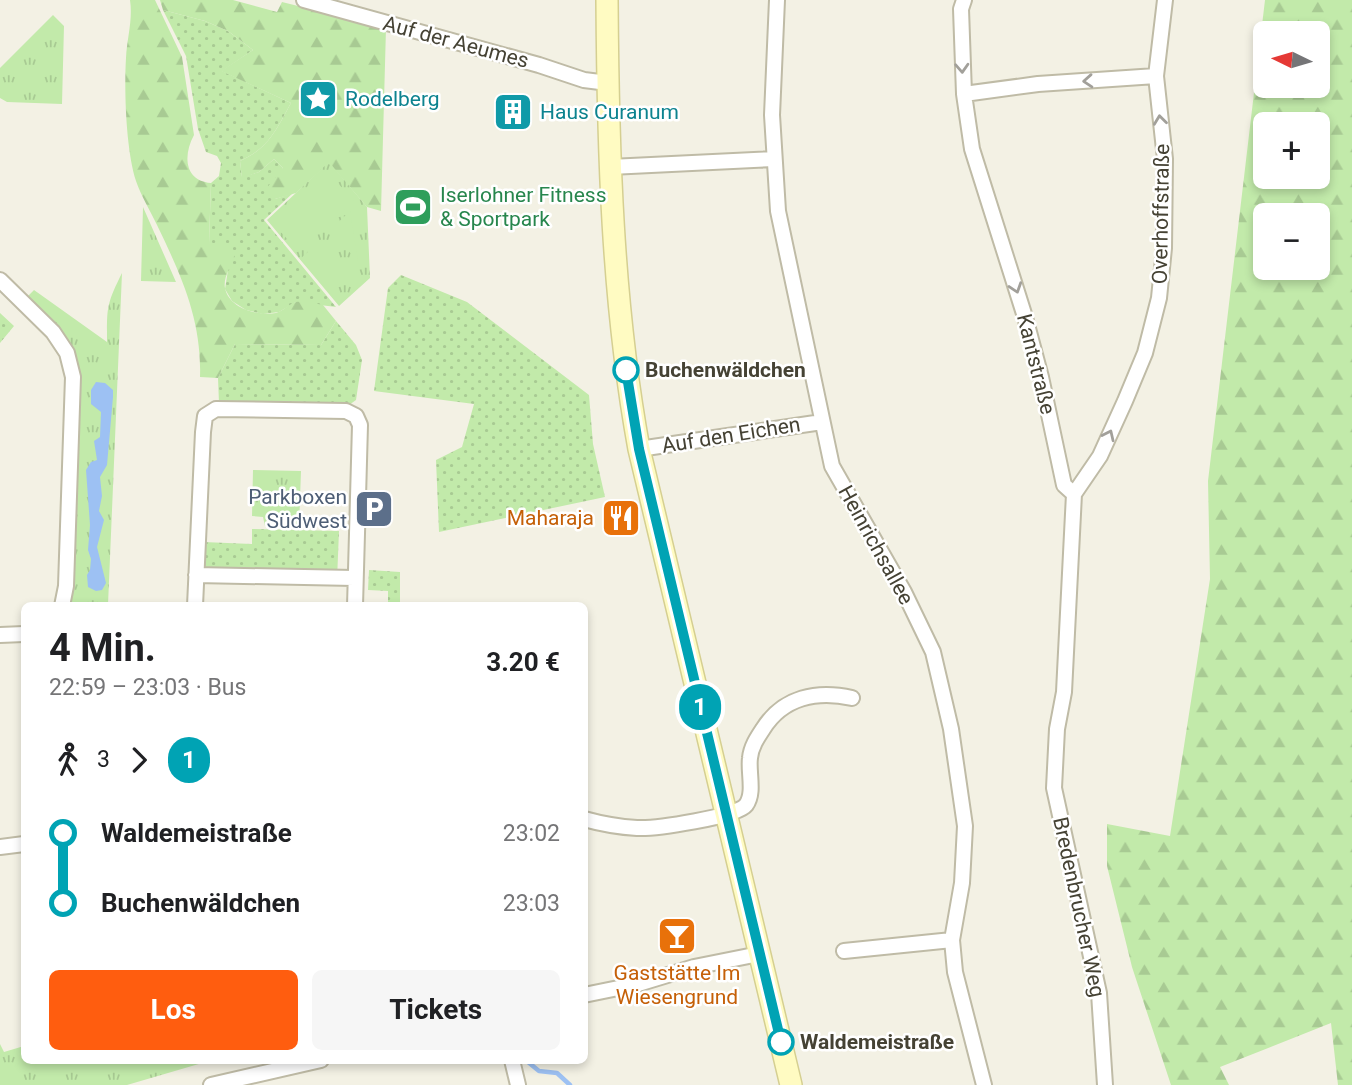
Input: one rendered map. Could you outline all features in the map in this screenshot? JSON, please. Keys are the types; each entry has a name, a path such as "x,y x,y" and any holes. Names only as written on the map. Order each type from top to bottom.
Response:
{"main road":[{"path":"607,0 610,167 626,370 639,449 790,1085"}],"street":[{"name":"Auf der Aeumes","path":"304,0 584,80 608,83"},
{"name":"Heinrichsallee","path":"777,0 773,71 774,159 778,211 832,466 904,592 933,652 951,729 965,826 962,883 952,940 955,972 984,1085"},
{"name":"Kantstraße","path":"964,0 961,9 964,94 976,161 1026,317 1064,485 1074,494 1064,692 1057,729"},
{"name":"Overhoffstraße","path":"1074,494 1100,456 1125,401 1145,353 1159,298 1164,247 1165,159 1156,76 1165,0"},
{"path":"964,94 1038,84 1156,76"},
{"path":"610,167 774,159"},
{"path":"0,280 53,332 67,352 73,377 66,586 63,602"},
{"path":"195,602 205,416 216,409 229,409 346,411 356,416 360,425 355,602"},
{"name":"Auf den Eichen","path":"639,449 822,422"},
{"path":"196,575 354,578"},
{"path":"0,635 21,634"},
{"path":"588,820 640,828 715,818 741,810 747,804 750,787 750,755 761,732 779,709 788,703 818,694 852,698"},
{"name":"Bredenbrucher Weg","path":"1057,729 1054,789 1099,993 1105,1085"},
{"path":"0,847 21,844"},
{"path":"844,951 952,940"},
{"path":"588,994 638,984 694,967 759,954"},
{"path":"211,1085 303,1064"},
{"path":"513,1064 518,1085"}],"green space":[{"path":"130,0 155,0 182,57 194,135 188,151 188,166 195,177 211,183 209,243 229,245 235,257 225,280 228,295 238,306 261,313 276,313 296,302 323,305 336,321 321,345 235,344 218,378 200,377 197,336 188,298 138,187 133,168 125,87"},
{"path":"160,0 233,0 277,12 282,2 386,28 381,211 367,207 329,163 296,193 275,199 265,190 283,168 274,159 259,172 242,178 240,161 265,144 291,103 221,71 253,50 228,31 205,21 163,10"},
{"path":"1265,0 1352,0 1352,1085 1338,1085 1331,1023 1220,1067 1229,1085 1171,1085 1132,967 1107,866 1107,824 1170,836 1210,579 1208,481 1253,98 1330,98 1330,21 1263,21"},
{"path":"163,10 205,21 228,31 253,50 222,71 291,103 265,144 240,161 242,177 259,172 274,159 283,168 275,199 293,193 264,220 336,307 296,302 279,312 263,314 246,310 232,301 225,289 228,270 209,243 211,183 219,176 221,163 217,156 206,152 198,129 186,56"},
{"path":"53,15 64,26 62,104 7,102 0,98 0,68"},
{"path":"329,162 367,207 370,278 339,306 267,220"},
{"path":"326,170 354,201 298,251 270,220"},
{"path":"143,207 176,282 141,281"},
{"path":"350,211 358,261 329,231"},
{"path":"321,240 351,273 331,292 300,259"},
{"path":"122,273 108,602 64,602 68,384 64,346 25,299 34,290 107,342 107,321 113,292"},
{"path":"401,275 467,302 589,395 593,444 605,497 439,532 436,460 462,447 474,404 374,391 388,288"},
{"path":"0,313 14,326 0,343"},
{"path":"336,321 356,345 362,360 356,400 349,405 219,403 218,378 235,344 321,345"},
{"path":"253,470 301,471 299,527 265,526 263,517 252,516"},
{"path":"252,529 339,531 337,580 201,574 203,542 252,544"},
{"path":"369,570 400,572 400,602 388,602 388,591 368,590"},
{"path":"0,1044 4,1052 21,1047 21,1064 199,1064 127,1085 0,1085"}],"water":[{"path":"96,382 105,383 113,390 113,397 107,465 100,477 102,496 99,511 104,520 97,547 106,583 102,590 96,591 88,587 87,575 91,559 88,550 90,525 86,470 91,462 97,460 94,441 100,437 101,412 91,404 91,390"}],"waterway":[{"path":"530,1064 539,1071 557,1073 570,1085"}],"bus line":[{"name":"1","path":"626,370 639,449 781,1042"}],"place":[{"name":"Rodelberg","path":"318,99"},
{"name":"Haus Curanum","path":"513,112"},
{"name":"Iserlohner Fitness & Sportpark","path":"413,207"},
{"name":"Buchenwäldchen","path":"626,370"},
{"name":"Parkboxen Südwest","path":"374,509"},
{"name":"Maharaja","path":"621,518"},
{"name":"Gaststätte Im Wiesengrund","path":"677,936"},
{"name":"Waldemeistraße","path":"781,1042"}]}
